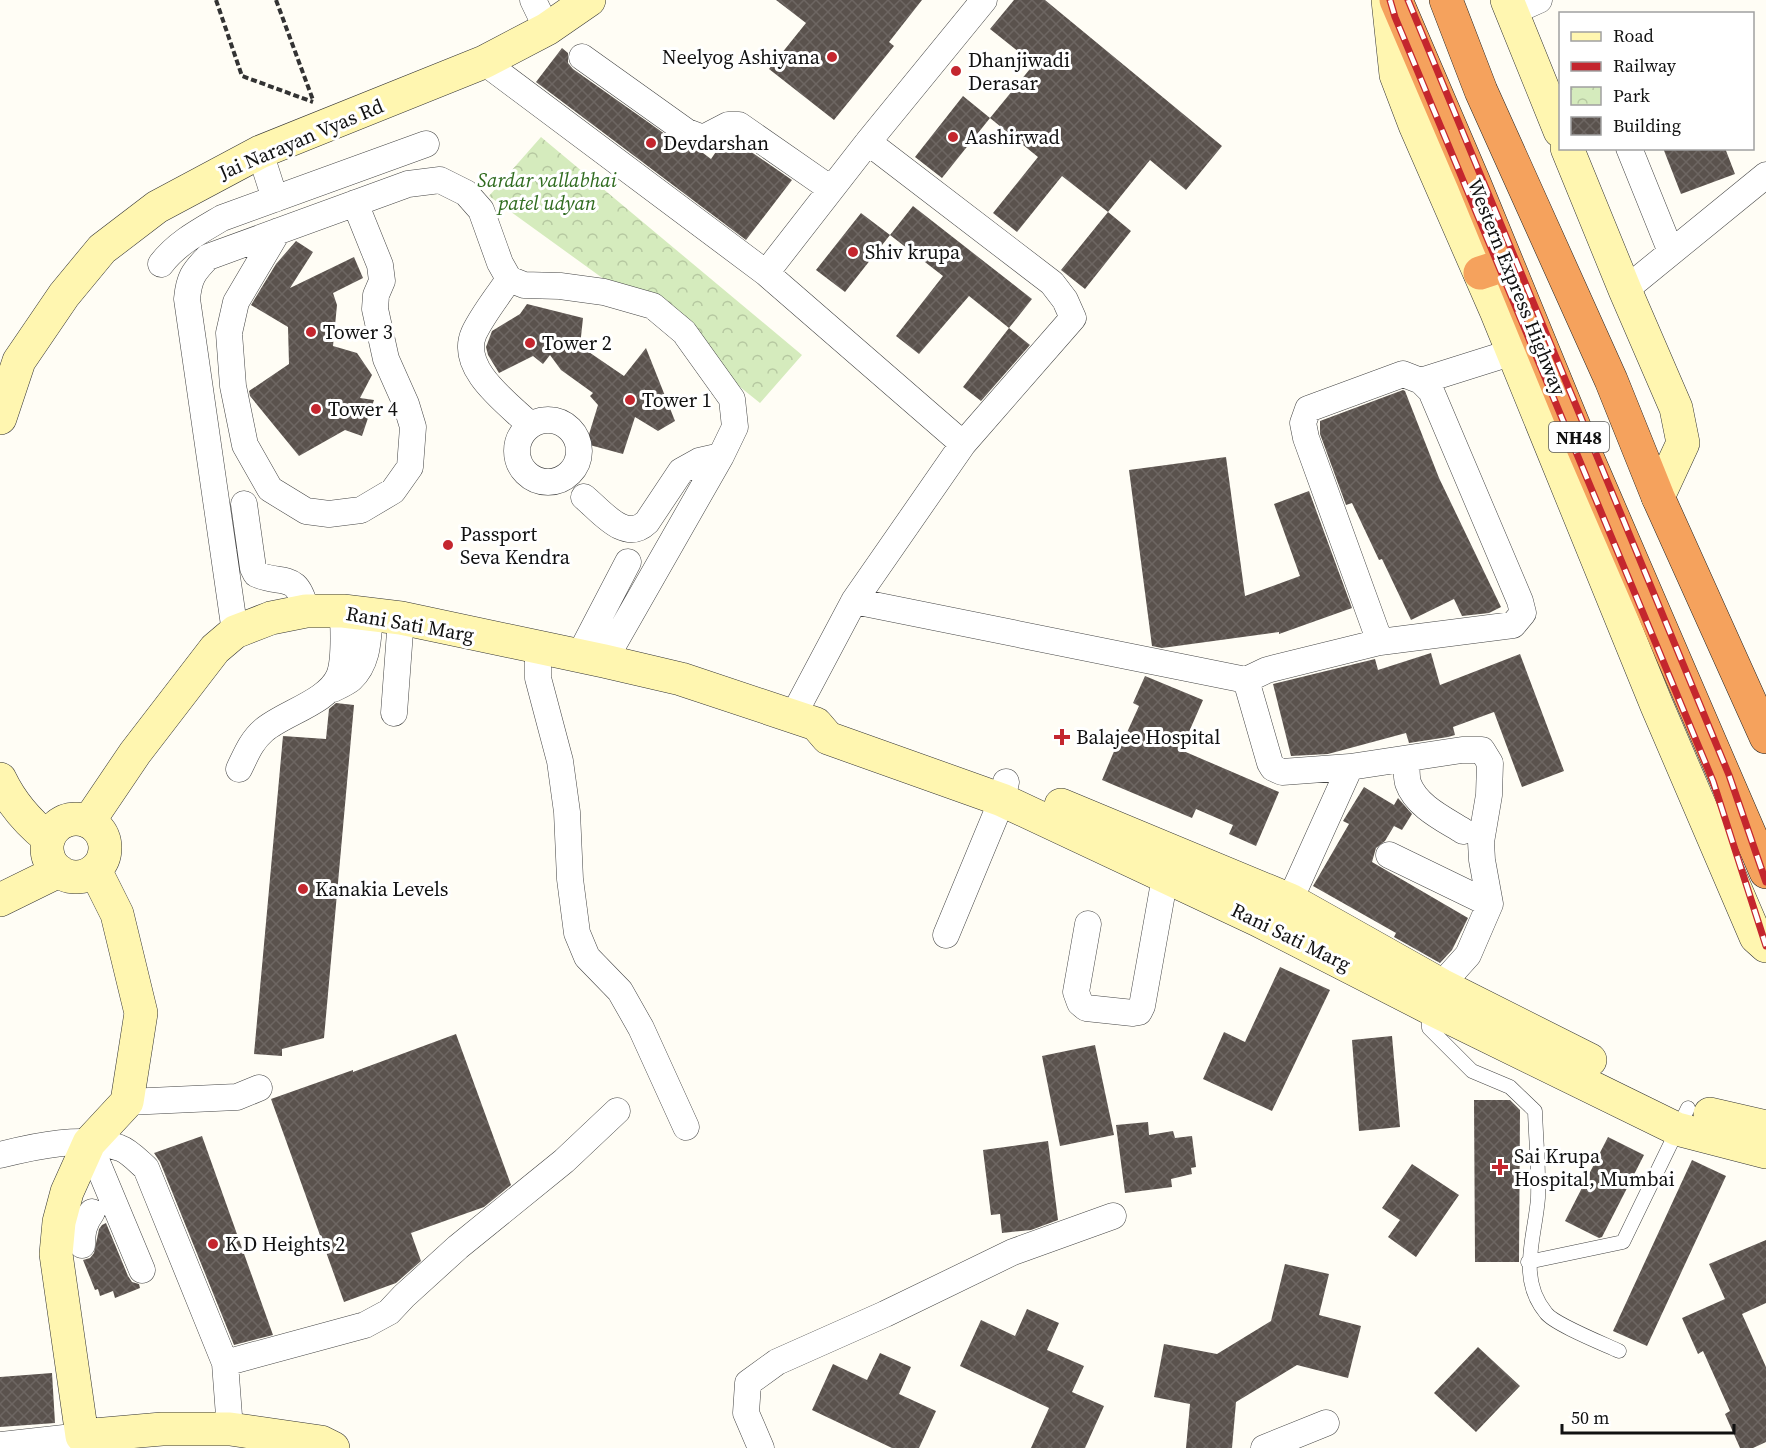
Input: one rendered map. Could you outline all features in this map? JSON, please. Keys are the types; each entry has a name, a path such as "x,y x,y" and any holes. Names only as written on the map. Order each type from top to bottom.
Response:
{"highway":[{"name":"Western Express Highway","path":"1396,0 1424,66 1494,268 1578,436 1766,872"},
{"name":"NH48","path":"1446,0 1482,91 1611,380 1658,497 1766,737"},
{"path":"1424,66 1465,49"}],"street":[{"path":"533,0 547,29"},
{"name":"Jai Narayan Vyas Rd","path":"0,418 19,361 64,295 102,249 157,207 260,152 484,62 547,29 589,0"},
{"path":"766,273 868,142 984,0"},
{"path":"1388,0 1396,75 1414,125 1494,268 1513,352 1657,706 1756,937 1766,946"},
{"path":"1519,4 1559,129"},
{"path":"582,57 687,132 703,138 728,125 739,125 831,189"},
{"path":"484,62 766,273 963,444"},
{"path":"804,720 855,601 963,444 1073,318 1065,300 1052,283 868,142"},
{"path":"161,264 170,252 222,218 426,144"},
{"path":"1568,150 1676,408 1683,443 1658,497"},
{"path":"1630,150 1671,252"},
{"path":"260,152 275,199"},
{"path":"1625,291 1766,175"},
{"path":"235,632 187,299 188,282 208,257 408,183 440,180 466,193 481,210 500,263 509,279 524,285 560,286 604,292 653,306 684,332 732,399 735,427 721,456 591,658"},
{"path":"278,231 236,302 230,333 233,386 245,445 270,489 306,511 329,514 361,510 393,491 410,467 413,427 406,404 386,359 375,309 376,295 382,281 380,265 355,202"},
{"path":"509,279 473,334 471,346 476,367 485,383 530,425"},
{"path":"1421,381 1513,352"},
{"path":"855,601 1246,680 1268,670 1380,642 1514,625 1523,613 1520,601 1431,391 1421,381 1403,374 1308,409 1303,423 1306,438 1380,642"},
{"path":"584,497 621,528 630,531 640,529 681,471 699,461 721,456"},
{"path":"244,504 253,568 256,574 282,579 291,584 299,590 306,611"},
{"path":"591,658 628,561"},
{"name":"Rani Sati Marg","path":"89,821 135,753 215,649 235,632 271,618 306,611 371,614 591,658 681,679 804,720 839,718 1168,864 1280,931 1434,996 1683,1118 1766,1152"},
{"path":"238,769 251,743 264,730 350,680 367,652 371,614"},
{"path":"371,614 394,713"},
{"path":"538,649 538,678 560,761 567,812 570,879 577,933 587,957 620,991 641,1028 686,1127"},
{"path":"1246,680 1270,763 1273,768 1282,772 1350,767 1462,750 1482,750 1490,763 1489,795 1481,842 1490,904 1468,955 1434,996"},
{"path":"1406,759 1408,782 1413,793 1426,807 1462,831"},
{"path":"1280,931 1290,900 1350,767"},
{"path":"0,779 5,789 32,825 52,855 68,876 87,875 95,870 105,854 105,844 103,835 89,821 69,819 60,823 52,855 2,888"},
{"path":"946,935 1004,791"},
{"path":"1389,855 1490,904"},
{"path":"1088,924 1076,992 1080,1004 1086,1008 1139,1012 1168,864"},
{"name":"Rani Sati Marg","path":"1168,864 1290,900 1434,996"},
{"path":"75,1247 59,1222 67,1192 89,1143 127,1102 141,1013 117,914 95,870"},
{"path":"127,1102 237,1097 259,1088"},
{"path":"225,1363 364,1325 389,1312 458,1248 564,1161 617,1111"},
{"name":"Rani Sati Marg","path":"1683,1118 1766,1127"},
{"path":"89,1143 142,1270"},
{"path":"0,1155 42,1144 89,1143 122,1148 146,1168 225,1363 230,1429"},
{"path":"82,1442 75,1247 92,1212"},
{"path":"761,1448 746,1413 747,1383 777,1362 885,1314 1013,1252 1113,1216"},
{"path":"1264,1448 1326,1423"},
{"path":"0,1445 82,1442 162,1430 230,1429 321,1442 333,1448"}],"lane":[{"path":"1434,996 1429,1028 1472,1071 1510,1087 1535,1111 1538,1199 1528,1262 1533,1289 1547,1315 1619,1350"},
{"path":"1528,1262 1623,1242 1683,1118"}],"path":[{"path":"216,0 242,76 352,116"},
{"path":"276,0 314,102"}],"green space":[{"name":"Sardar vallabhai patel udyan","path":"541,137 802,355 760,403 619,290 489,196"}],"building":[{"name":"Neelyog Ashiyana","path":"776,0 922,0 889,42 894,46 834,120 769,69 806,23"},
{"path":"1014,0 1045,0 1222,146 1186,190 1150,160 1108,212 1062,176 1017,232 993,213 1038,157 990,118 1034,64 990,29"},
{"name":"Devdarshan","path":"562,48 568,53 568,63 573,69 679,144 703,153 711,159 720,146 734,140 792,180 746,240 536,82"},
{"name":"Aashirwad","path":"963,96 990,118 942,178 915,157"},
{"path":"1664,150 1726,150 1735,174 1681,194"},
{"path":"913,206 1032,299 1009,328 969,296 919,354 896,336 943,276 890,235"},
{"path":"1108,212 1131,231 1085,289 1061,270"},
{"name":"Shiv krupa","path":"861,213 890,235 845,292 816,270"},
{"path":"296,241 313,252 290,288 354,257 363,278 333,293 337,305 333,346 357,353 372,375 360,398 374,400 362,436 345,430 299,456 250,396 249,391 289,364 288,327 251,305 276,264"},
{"path":"527,304 583,318 580,346 624,376 646,348 675,421 658,431 635,417 623,454 586,444 598,405 590,396 593,393 561,370 550,355 543,364 533,356 499,373 488,355 486,347 492,331 520,314"},
{"path":"1009,328 1030,345 981,401 963,387"},
{"path":"1403,390 1439,478 1501,607 1489,613 1462,616 1454,599 1411,620 1352,503 1346,505 1320,434 1320,421"},
{"path":"1226,457 1245,596 1300,576 1274,504 1309,491 1352,608 1279,634 1279,632 1162,648 1152,646 1129,470"},
{"path":"1431,653 1440,685 1520,654 1564,771 1522,787 1494,712 1453,727 1455,735 1448,737 1409,743 1406,733 1328,754 1291,756 1273,684 1375,659 1378,670"},
{"path":"1145,676 1203,700 1181,750 1279,792 1256,846 1229,834 1233,825 1196,809 1192,818 1102,780 1115,749 1119,750 1139,706 1133,703"},
{"name":"Kanakia Levels","path":"336,703 354,705 324,1038 282,1049 282,1056 254,1054 283,736 326,739 329,709"},
{"path":"1364,787 1394,805 1398,798 1412,814 1402,830 1394,826 1385,841 1376,848 1372,862 1468,918 1452,950 1440,963 1394,937 1396,933 1313,886 1349,824 1343,821"},
{"path":"1280,967 1330,990 1272,1111 1203,1079 1224,1032 1245,1042"},
{"path":"456,1034 511,1185 484,1207 411,1233 421,1261 396,1283 344,1302 271,1099"},
{"path":"1392,1036 1400,1127 1359,1131 1352,1040"},
{"path":"1095,1045 1114,1135 1060,1146 1042,1056"},
{"path":"1474,1100 1510,1100 1520,1110 1519,1262 1475,1262"},
{"path":"1148,1122 1149,1135 1173,1131 1175,1138 1192,1136 1196,1167 1191,1168 1192,1174 1171,1179 1172,1187 1125,1193 1116,1125"},
{"name":"K D Heights 2","path":"202,1136 273,1335 234,1345 160,1162 154,1153"},
{"path":"1608,1137 1644,1155 1602,1237 1599,1238 1565,1221"},
{"path":"1048,1141 1058,1220 1031,1230 1002,1233 1000,1214 991,1215 983,1150"},
{"path":"1692,1160 1726,1176 1647,1346 1613,1331"},
{"path":"1412,1164 1459,1195 1416,1257 1388,1237 1400,1220 1382,1208"},
{"path":"106,1223 128,1276 132,1282 139,1284 140,1288 115,1298 113,1291 100,1296 98,1289 95,1290 83,1260 90,1258 94,1253 99,1229"},
{"path":"1766,1240 1766,1303 1742,1314 1766,1367 1766,1442 1753,1448 1740,1448 1725,1414 1730,1411 1703,1351 1698,1354 1682,1318 1725,1299 1709,1264"},
{"path":"1285,1264 1329,1274 1319,1315 1361,1326 1348,1378 1297,1365 1236,1402 1232,1448 1186,1448 1190,1404 1154,1397 1164,1344 1217,1354 1271,1321"},
{"path":"1027,1309 1059,1323 1047,1350 1084,1366 1072,1392 1104,1406 1085,1448 1031,1448 1049,1408 960,1366 981,1320 1015,1336"},
{"path":"1478,1347 1520,1386 1476,1432 1434,1393"},
{"path":"880,1353 911,1367 899,1394 936,1411 919,1448 892,1448 812,1410 833,1364 867,1380"},
{"path":"52,1373 55,1423 0,1427 0,1377"}],"railway":[{"path":"1390,0 1395,17 1713,781 1766,946"},
{"path":"1408,0 1729,775 1766,882"}],"place":[{"name":"Neelyog Ashiyana","path":"832,57"},
{"name":"Dhanjiwadi Derasar","path":"956,71"},
{"name":"Aashirwad","path":"953,137"},
{"name":"Devdarshan","path":"651,143"},
{"name":"Shiv krupa","path":"853,252"},
{"name":"Tower 3","path":"311,332"},
{"name":"Tower 2","path":"530,343"},
{"name":"Tower 1","path":"630,400"},
{"name":"Tower 4","path":"316,409"},
{"name":"Passport Seva Kendra","path":"448,545"},
{"name":"Balajee Hospital","path":"1062,737"},
{"name":"Kanakia Levels","path":"303,889"},
{"name":"Sai Krupa Hospital, Mumbai","path":"1500,1167"},
{"name":"K D Heights 2","path":"213,1244"}]}
